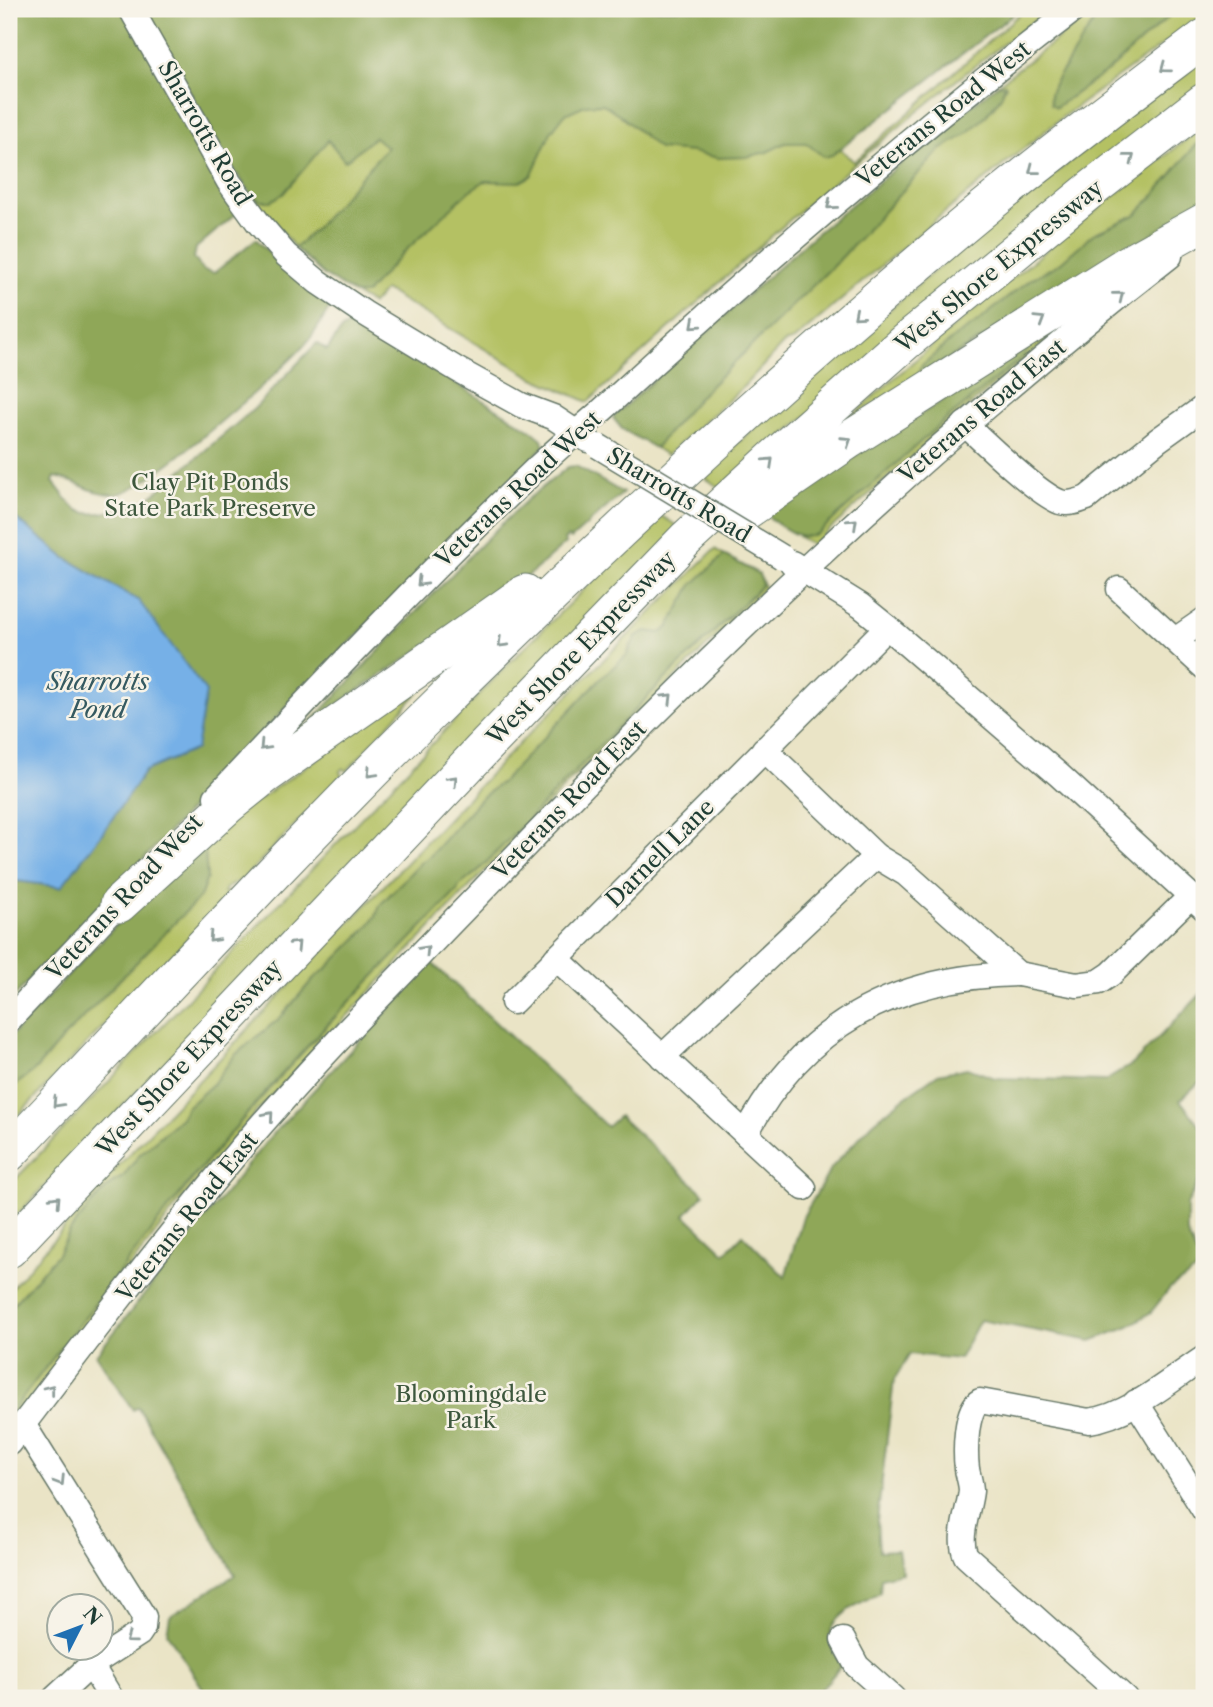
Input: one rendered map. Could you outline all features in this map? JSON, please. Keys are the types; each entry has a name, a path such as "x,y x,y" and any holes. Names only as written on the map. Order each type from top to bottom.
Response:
{"highway":[{"path":"9,1153 327,818 572,576 803,363 986,207 1204,38"},
{"name":"West Shore Expressway","path":"9,1249 686,539 825,412 1042,228 1204,102"},
{"path":"564,665 715,534 796,475 1101,281 1204,222"},
{"path":"119,904 264,776 509,606 577,551 708,432 803,363"}],"street":[{"name":"Sharrotts Road","path":"131,9 229,182 286,255 318,282 458,370 521,405 553,417 853,601 1077,790 1198,902"},
{"name":"Veterans Road West","path":"9,1020 416,586 576,433 705,315 836,201 1075,9"},
{"name":"Veterans Road East","path":"16,1433 194,1205 279,1105 689,677 793,563 1204,229"},
{"path":"964,424 1041,490 1062,502 1075,502 1087,498 1158,440 1204,407"},
{"path":"1119,589 1204,667"},
{"path":"1175,640 1204,620"},
{"name":"Darnell Lane","path":"513,1002 887,627"},
{"path":"764,749 876,856 906,874 1018,974"},
{"path":"662,1057 876,856"},
{"path":"746,1134 775,1087 799,1059 828,1034 886,999 919,986 971,976 1018,974 1077,985 1099,982 1198,902"},
{"path":"556,958 804,1188"},
{"path":"1125,1698 967,1556 963,1544 971,1487 966,1444 969,1423 975,1404 980,1401 1089,1422 1104,1419 1120,1413 1204,1358"},
{"path":"1136,1402 1204,1510"},
{"path":"16,1433 144,1617 139,1633 91,1665 55,1698"},
{"path":"843,1640 856,1666 893,1698"},
{"path":"91,1665 111,1698"}],"green space":[{"name":"Clay Pit Ponds State Park Preserve","path":"9,9 125,9 237,213 196,248 194,258 203,270 214,273 256,239 284,268 331,306 308,341 273,376 185,451 133,487 117,494 109,494 55,477 53,482 74,507 89,513 99,513 132,506 148,499 254,409 317,343 327,350 342,329 354,322 531,430 542,439 544,446 298,695 9,1002 9,880 61,887 145,771 196,749 139,601 64,557 9,513"},
{"path":"145,9 784,94 854,162 1025,9 1050,9 989,54 871,150 588,402 534,378 385,290 372,304 324,275 295,248 252,195"},
{"path":"145,9 1020,9 832,155 824,157 806,143 785,143 767,152 746,157 718,158 659,149 603,104 585,105 565,114 551,132 531,176 520,182 485,181 469,191 400,256 366,294 355,294 324,275 295,248 318,226 387,147 375,137 345,161 328,140 283,194 271,201 261,201 252,195 227,160"},
{"path":"1097,9 1102,9 1054,84 1050,94 1056,107 1109,70 1177,9 1204,9 1204,15 1065,115 934,221 794,340 784,343 742,388 667,455 655,448 701,395 843,256 939,151 983,119 994,107 1006,86 1004,84 994,87"},
{"path":"1102,9 1177,9 1109,70 1056,107 1051,104 1050,94 1054,84"},
{"path":"1204,53 1204,86 720,488 701,475 926,278"},
{"path":"1001,84 1005,84 1001,97 983,119 966,134 939,151 843,256 701,395 655,448 622,429 613,418 616,414 812,237"},
{"path":"1204,126 1204,140 1195,146 1135,215 1093,234 1059,264 1031,279 921,366 1072,285 1204,201 1204,209 847,420 1022,270"},
{"path":"1204,140 1204,201 1072,285 922,374 919,371 921,366 955,337 1031,279 1059,264 1093,234 1135,215 1195,146"},
{"path":"1081,312 957,416 812,545 799,537 818,533 936,428 1025,355 1028,347"},
{"path":"1028,347 1025,355 936,428 818,533 811,536 796,534 763,513"},
{"path":"576,466 623,493 571,539 568,537 564,540 566,543 520,583 311,722 482,543 528,499 568,467"},
{"path":"660,515 682,529 9,1223 9,1186 517,655"},
{"path":"715,549 724,555 692,585 668,628 660,633 646,631 630,646 622,661 601,678 504,780 480,799 429,858 420,863 380,905 366,929 313,979 281,1017 235,1055 213,1084 187,1107 182,1117 139,1155 123,1177 113,1182 94,1201 71,1229 58,1254 9,1309 9,1291 120,1164 513,750"},
{"path":"724,555 759,574 761,586 659,685 477,872 459,886 323,1029 190,1181 9,1415 9,1309 58,1254 71,1229 94,1201 113,1182 123,1177 139,1155 181,1118 187,1107 213,1084 235,1055 281,1017 314,978 366,929 380,905 429,857 480,799 504,780 601,678 627,655 636,636 646,631 660,633 668,628 692,585"},
{"path":"761,578 765,589 570,781 257,1111 181,1200 9,1425 9,1415 193,1179 257,1103 330,1022 457,891 458,886 477,872 659,685 758,590 762,583"},
{"path":"429,680 347,771 343,768 340,771 343,775 243,879 226,888 224,893 232,892 9,1125 9,1090 35,1070 200,897 207,878 204,838"},
{"path":"204,838 207,878 200,897 35,1070 9,1090 9,1038 157,882"},
{"name":"Bloomingdale Park","path":"432,963 607,1127 619,1116 704,1194 685,1215 725,1253 743,1235 785,1277 803,1217 832,1167 873,1123 938,1074 967,1068 995,1078 1105,1081 1133,1064 1204,991 1204,1078 1180,1100 1204,1131 1204,1170 1187,1205 1187,1234 1202,1267 1170,1288 1151,1312 1129,1326 1091,1341 980,1320 959,1359 910,1354 894,1380 877,1521 879,1551 898,1550 902,1573 881,1578 880,1592 845,1612 837,1620 830,1638 841,1666 814,1698 209,1698 167,1633 170,1616 235,1575 138,1407 133,1410 96,1355 270,1137"}],"water":[{"name":"Sharrotts Pond","path":"9,513 64,557 139,601 206,692 196,749 145,771 61,887 9,880"}]}
